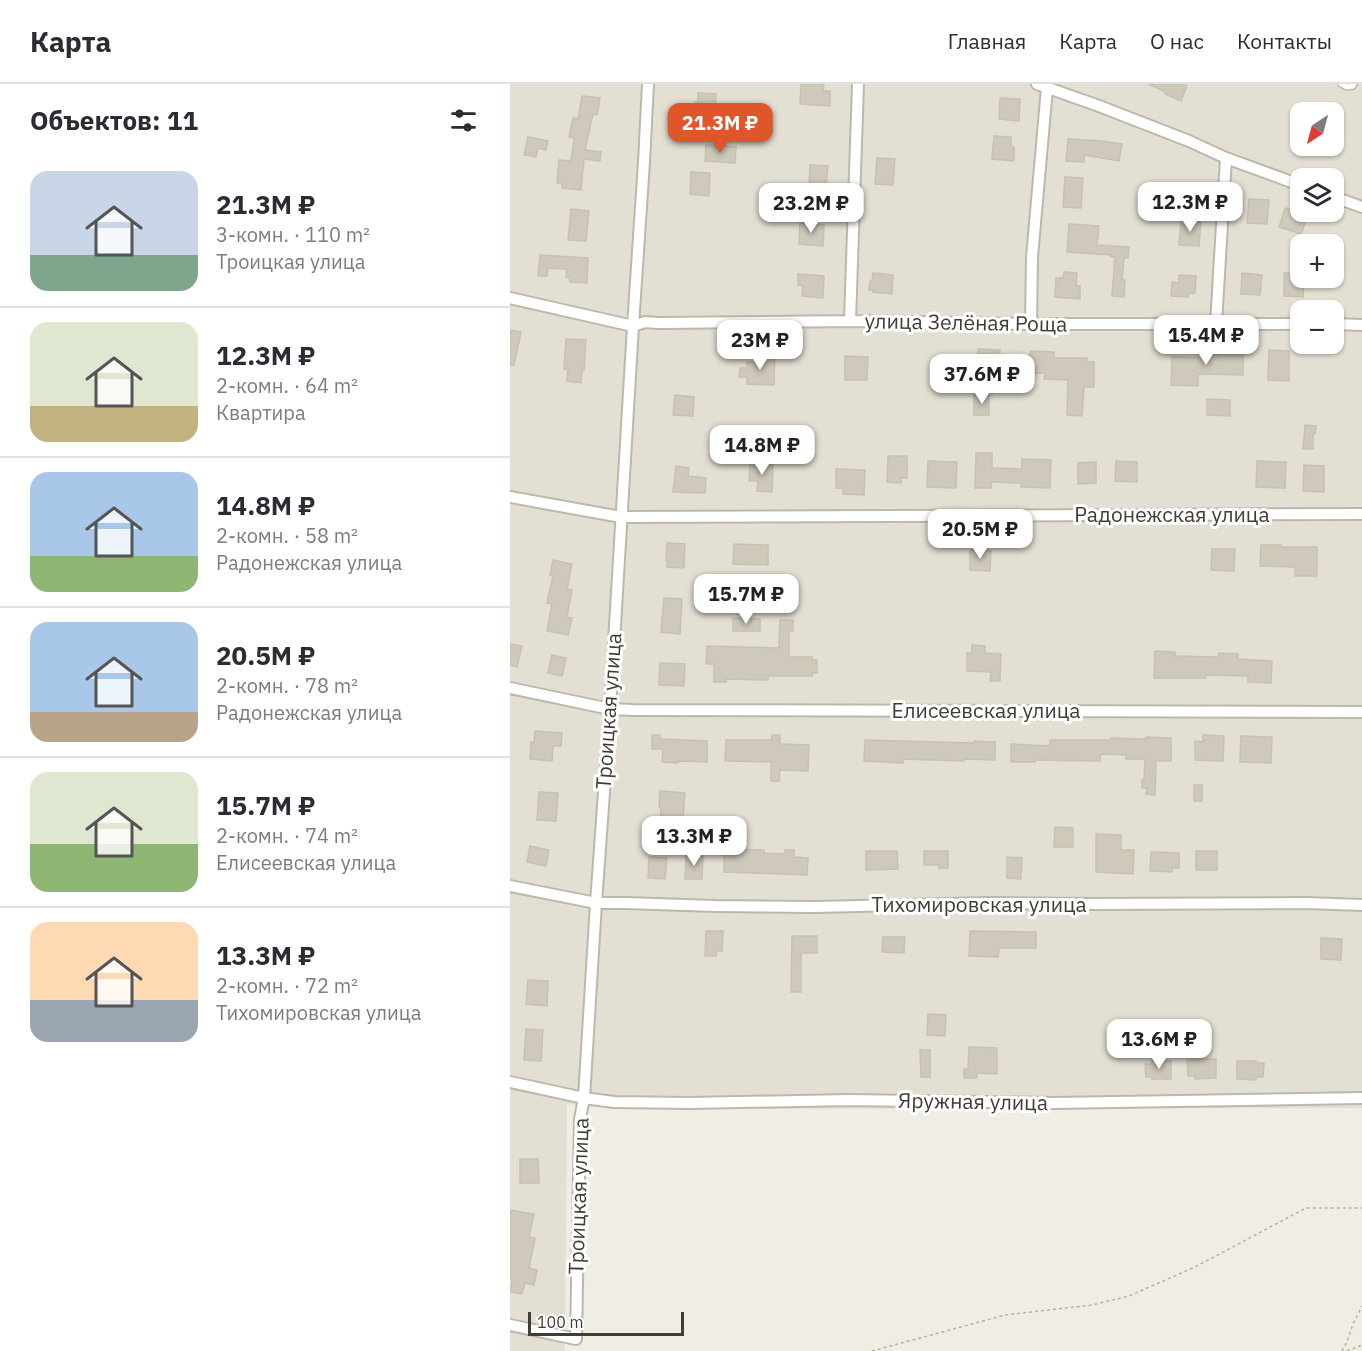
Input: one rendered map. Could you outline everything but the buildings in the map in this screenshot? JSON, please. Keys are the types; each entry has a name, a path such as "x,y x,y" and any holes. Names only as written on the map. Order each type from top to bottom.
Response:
{"street":[{"name":"Троицкая улица","path":"510,1325 576,1339 580,1119 584,1098 610,709 648,84"},
{"path":"850,321 858,84"},
{"path":"1031,324 1032,257 1040,180 1044,102 1042,86 1099,105 1226,158 1290,181"},
{"path":"1216,324 1226,158"},
{"path":"1344,201 1362,207"},
{"name":"улица Зелёная Роща","path":"510,298 633,326 645,322 850,321 1290,324"},
{"path":"1344,324 1362,325"},
{"name":"Радонежская улица","path":"510,497 621,517 1362,514"},
{"name":"Елисеевская улица","path":"510,688 610,709 1362,712"},
{"name":"Тихомировская улица","path":"510,886 596,903 715,906 815,907 990,903 1362,905"},
{"name":"Яружная улица","path":"510,1082 614,1102 849,1100 1053,1103 1362,1098"}],"lane":[{"path":"1341,84 1347,87 1354,84"}],"path":[{"path":"872,1351 1005,1315 1092,1305 1129,1296 1195,1267 1305,1208 1362,1208"},
{"path":"1342,1351 1362,1306"},
{"path":"1347,1351 1362,1345"}],"shaded area":[{"path":"510,84 1362,84 1362,1108 620,1109 567,1104 565,1351 510,1351"}]}
